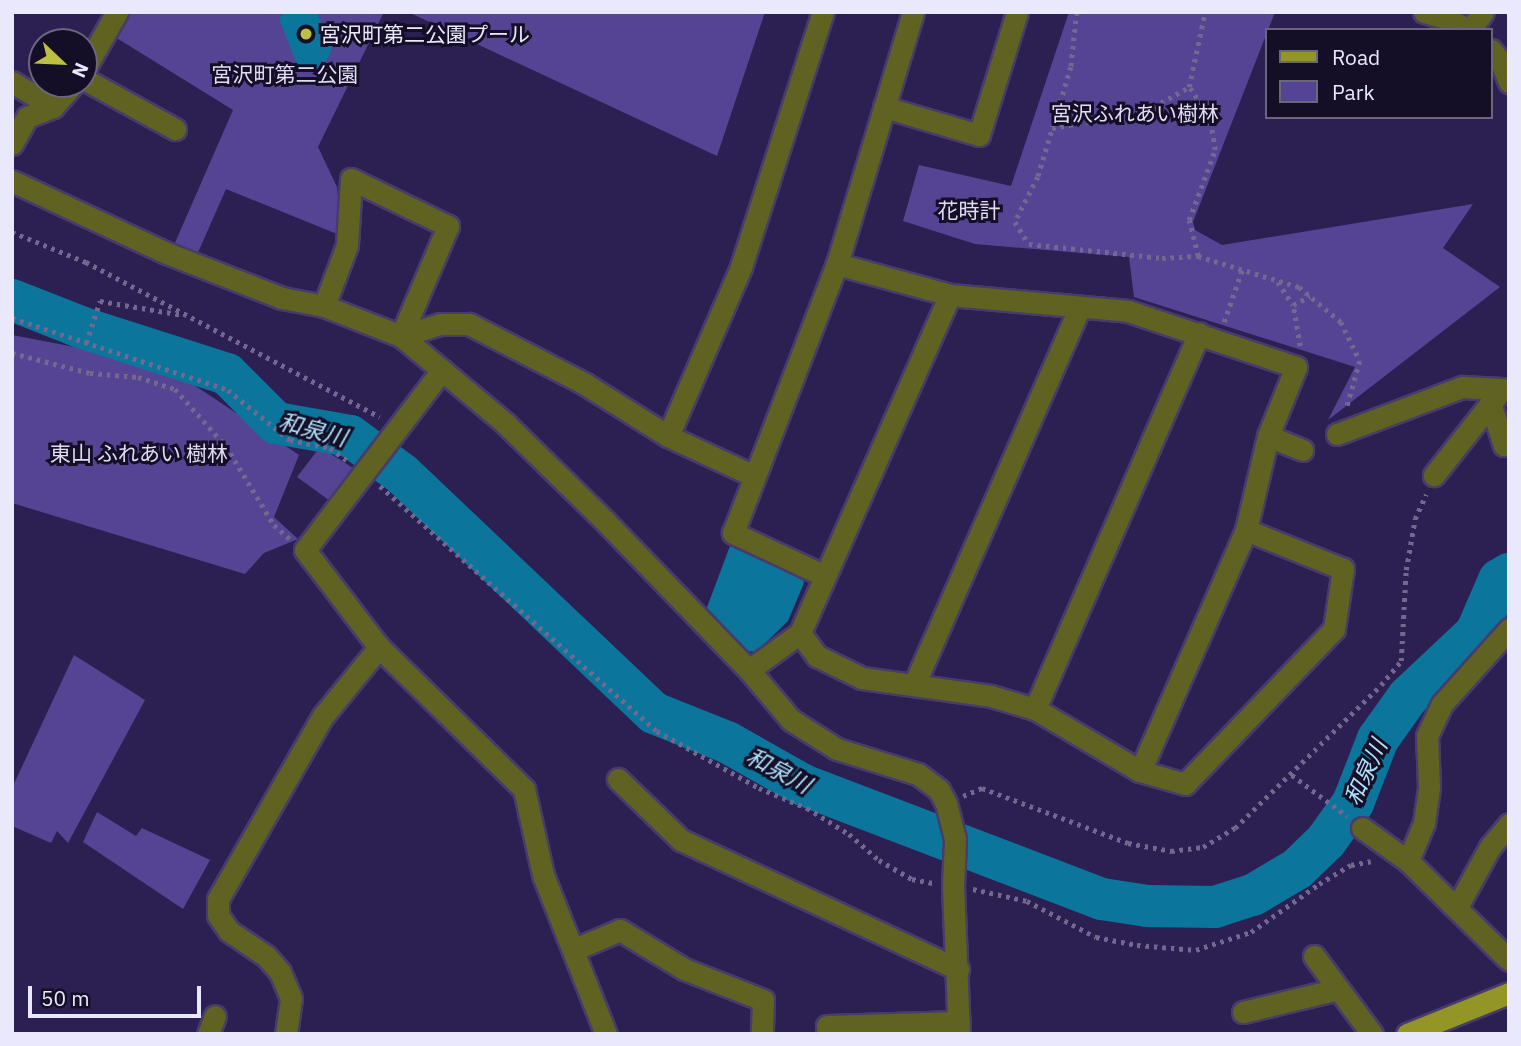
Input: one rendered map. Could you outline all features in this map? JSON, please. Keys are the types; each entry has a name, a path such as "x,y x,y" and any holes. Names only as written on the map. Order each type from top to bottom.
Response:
{"main road":[{"path":"1408,1034 1509,993"}],"street":[{"path":"98,45 117,12"},
{"path":"668,436 741,267 822,12"},
{"path":"825,576 733,533 837,264 913,12"},
{"path":"884,107 979,135 1017,12"},
{"path":"1424,12 1449,19 1465,28"},
{"path":"1471,28 1483,12"},
{"path":"1500,57 1509,82"},
{"path":"12,82 53,107"},
{"path":"98,87 175,129"},
{"path":"12,144 27,117 53,107 61,98"},
{"path":"324,306 347,245 351,179 448,226 401,336"},
{"path":"12,181 164,252 282,298 324,306 401,336 433,359 442,370 505,423 749,670 791,720 837,748 918,774 939,790 946,803 955,840 953,886 959,1028 827,1026 828,1034"},
{"path":"837,264 950,295 1128,311 1296,368 1268,436 1245,530 1140,771"},
{"path":"749,670 800,633 950,295"},
{"path":"914,684 1080,307"},
{"path":"401,336 440,324 470,324 585,384 668,436 754,476"},
{"path":"1035,709 1208,336"},
{"path":"442,370 305,551 379,647 524,789 543,875 606,1034"},
{"path":"1342,432 1462,387 1500,392"},
{"path":"1500,392 1504,445 1509,443"},
{"path":"1434,475 1500,392"},
{"path":"1268,436 1301,450"},
{"path":"800,633 817,656 862,678 991,696 1035,709 1140,771 1185,784 1334,629 1343,569 1245,530"},
{"path":"1403,858 1424,823 1429,786 1427,736 1442,704 1509,629"},
{"path":"286,1034 291,998 280,972 266,956 229,931 218,915 218,899 323,716 379,647"},
{"path":"618,779 681,840 958,969"},
{"path":"1457,907 1490,847 1509,824"},
{"path":"1362,828 1403,858 1457,907 1509,960"},
{"path":"573,950 620,930 684,969 763,1000 762,1034"},
{"path":"1314,956 1372,1034"},
{"path":"1243,1012 1338,989"}],"path":[{"path":"1077,12 1071,67 1038,177 1016,222 1028,244 1162,258 1198,256 1298,287 1341,322 1360,361 1351,398 1341,419 1342,432"},
{"path":"1198,256 1189,220 1215,150 1210,120 1189,87 1205,12"},
{"path":"1052,128 1146,111 1189,87"},
{"path":"12,232 86,262 191,317 395,431"},
{"path":"1208,336 1242,270"},
{"path":"1277,280 1293,305 1301,349 1296,368"},
{"path":"1293,305 1310,296"},
{"path":"86,342 100,301 191,317"},
{"path":"12,318 228,390 290,440 330,448 365,473 657,731 759,788 807,808 849,834 879,860 912,879 990,891 1027,901 1096,937 1137,945 1196,950 1251,932 1351,865 1403,858"},
{"path":"12,353 90,373 138,377 176,389 226,446 274,525 305,551"},
{"path":"1292,775 1362,828"}],"green space":[{"name":"宮沢町第二公園","path":"129,12 384,12 318,147 337,187 342,236 226,189 196,257 174,245 233,110 115,37"},
{"path":"408,12 765,12 717,156"},
{"name":"宮沢ふれあい樹林","path":"1069,12 1275,12 1269,28 1266,28 1266,35 1193,222 1195,230 1222,245 1473,204 1443,248 1500,287 1328,420 1355,367 1134,297 1129,257 975,244 903,221 919,165 1011,186"},
{"name":"東山 ふれあい 樹林","path":"12,335 80,348 185,379 299,455 274,517 298,539 264,553 245,574 12,503"},
{"path":"320,447 356,470 330,501 297,477"},
{"path":"74,655 145,700 68,843 57,831 51,843 12,826 12,788"},
{"path":"97,812 136,836 142,828 210,860 183,909 83,842"}],"water":[{"name":"宮沢町第二公園プール","path":"283,12 317,12 332,49 327,60 317,67 298,67 279,19"},
{"path":"730,546 802,577 804,583 788,621 756,652 747,651 706,610"}],"waterway":[{"name":"和泉川","path":"12,300 83,328 227,374 276,423 350,436 402,474 654,713 727,742 803,785 1102,899 1147,906 1215,907 1253,895 1297,869 1326,841 1353,803 1378,739 1408,697 1476,633 1499,580 1509,574"}],"place":[{"name":"宮沢町第二公園プール","path":"306,34"}],"park label":[{"name":"花時計","path":"969,210"}]}
